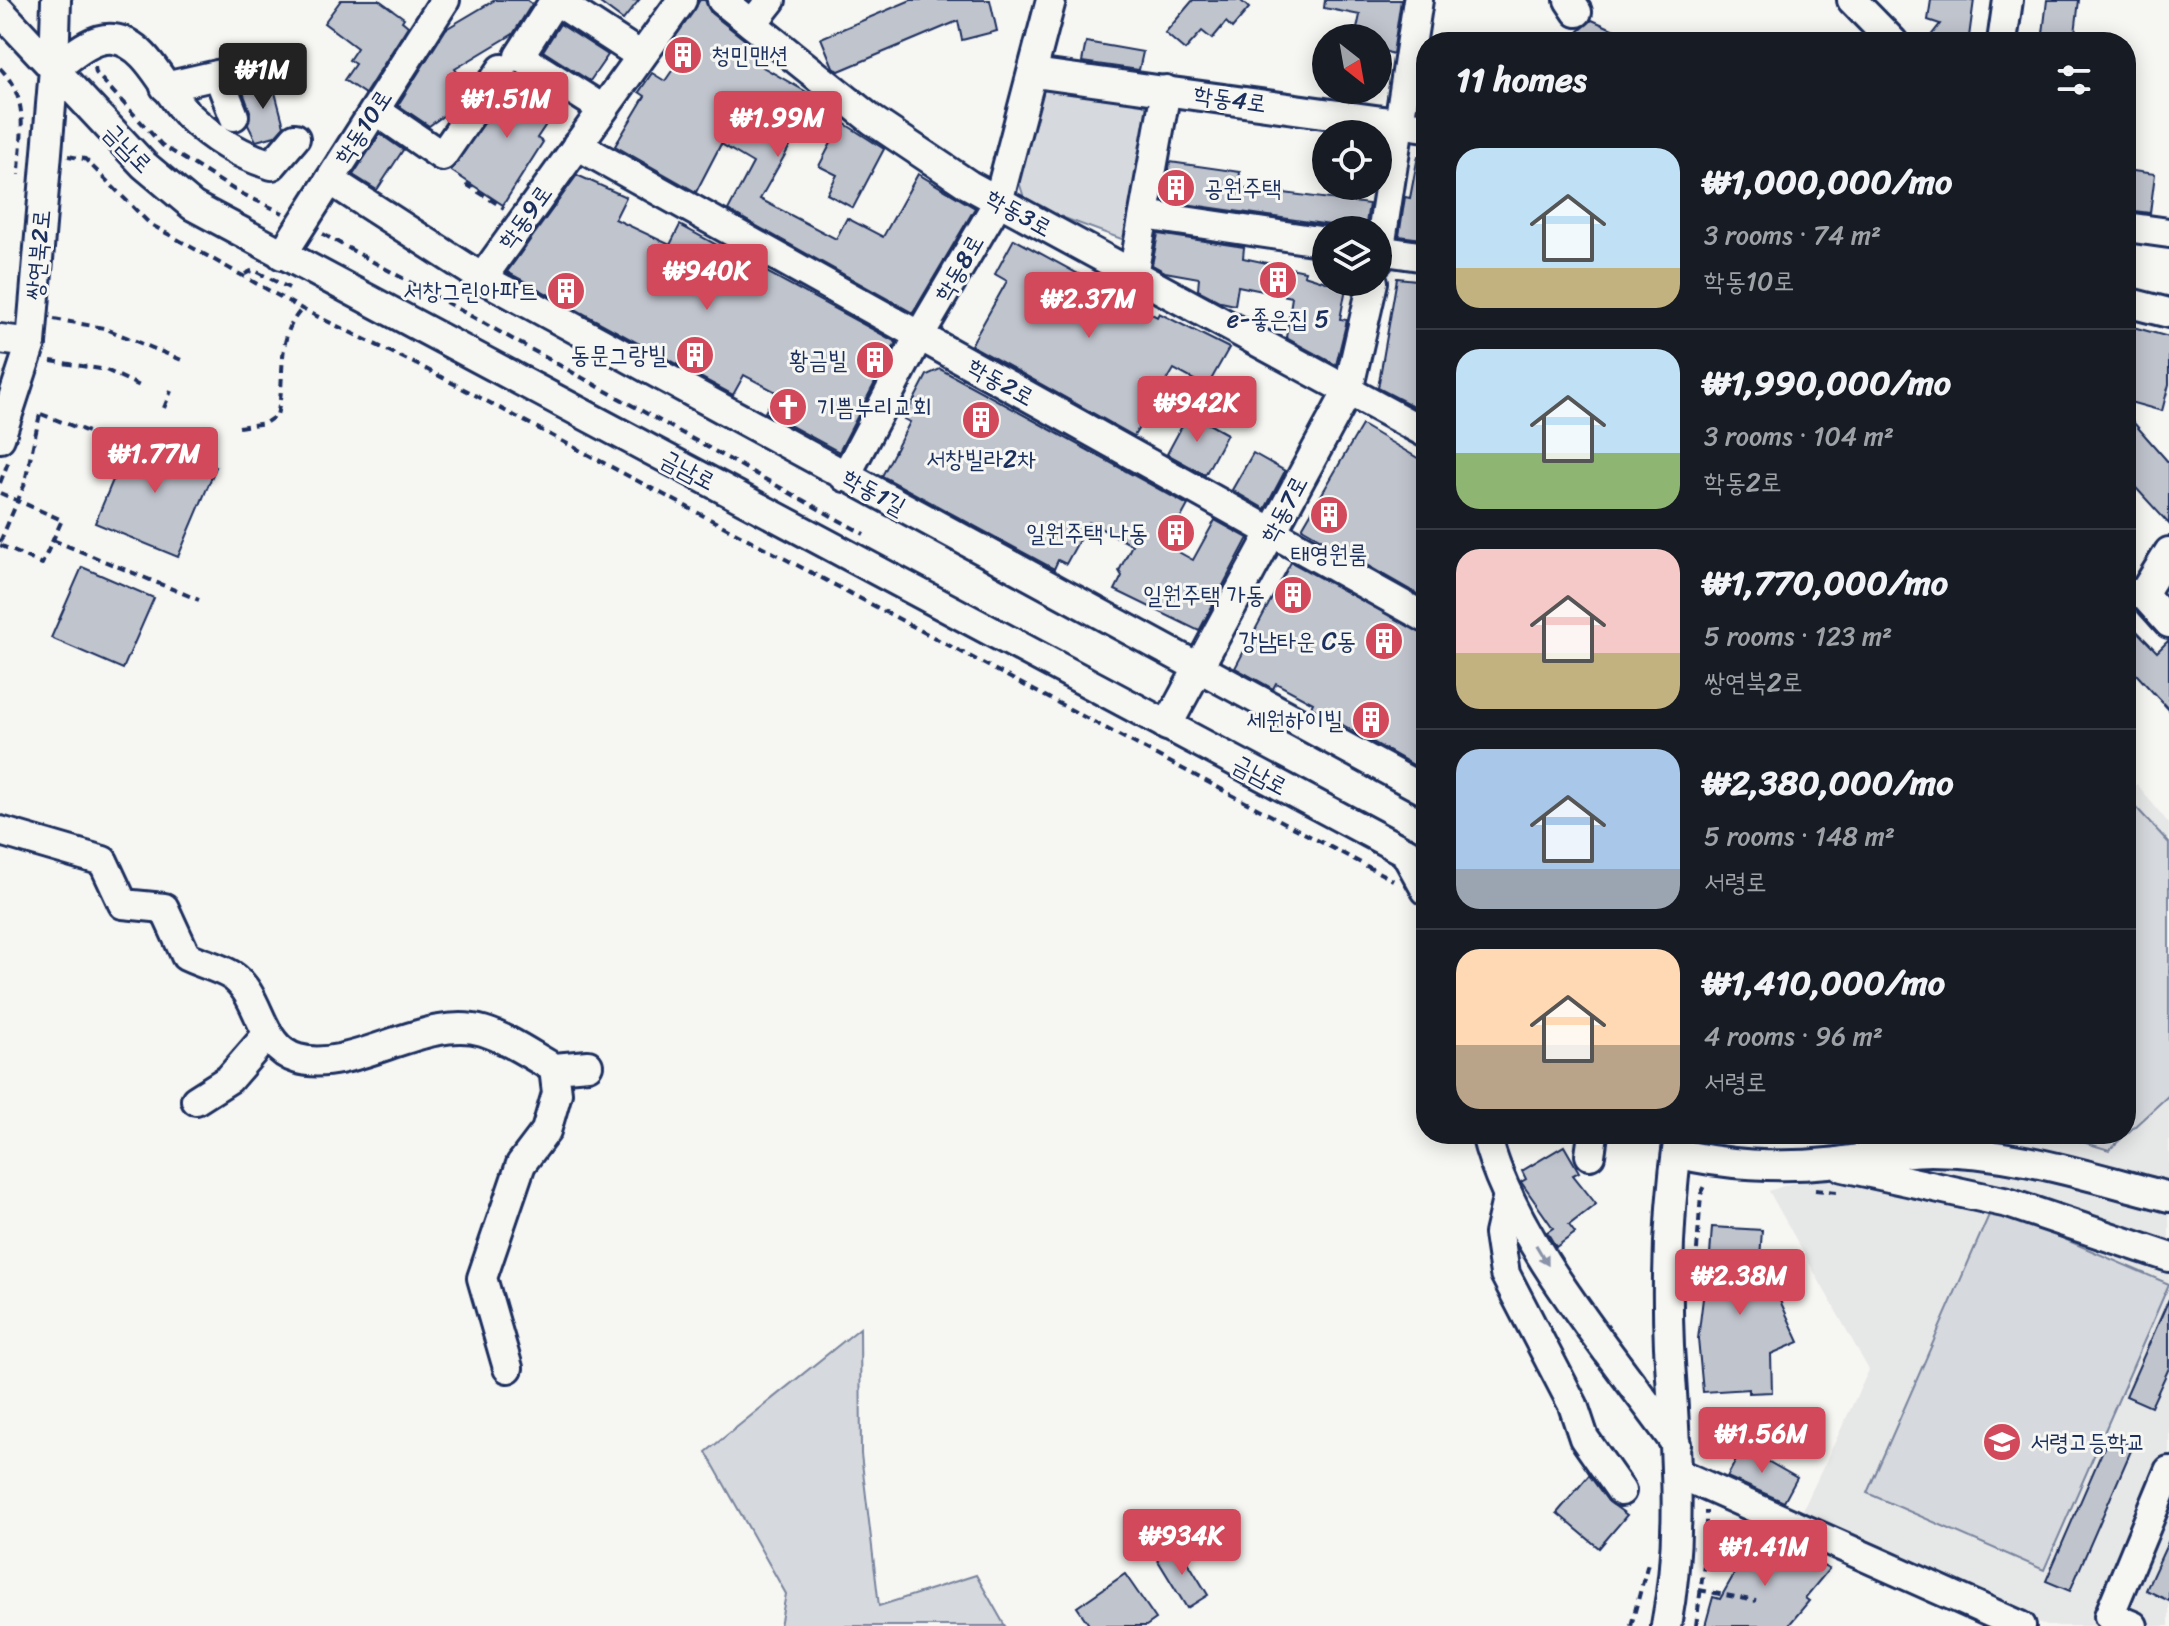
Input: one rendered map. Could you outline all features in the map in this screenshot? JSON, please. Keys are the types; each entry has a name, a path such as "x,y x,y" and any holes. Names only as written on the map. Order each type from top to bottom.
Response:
{"street":[{"path":"56,12 72,0"},
{"path":"603,109 519,56 555,0 641,56"},
{"name":"학동9로","path":"482,278 682,0"},
{"name":"학동3로","path":"722,0 872,120 998,202 1416,428"},
{"path":"752,24 771,0"},
{"name":"학동8로","path":"845,477 919,336 998,202 1051,0"},
{"path":"1417,32 1418,0"},
{"path":"1852,0 1883,32"},
{"path":"2003,32 2008,0"},
{"name":"학동10로","path":"282,255 375,110 436,3"},
{"name":"금남로","path":"0,11 144,165 174,192 282,255 1416,857"},
{"name":"쌍연북2로","path":"0,438 40,352 56,12"},
{"path":"54,69 91,43 111,38 133,44 165,87 203,129 237,153 272,165 295,138"},
{"path":"1389,216 1413,124 1416,50"},
{"path":"165,87 248,68"},
{"path":"375,110 442,156 502,69"},
{"name":"학동4로","path":"1034,73 1413,124"},
{"path":"218,75 234,116"},
{"path":"1133,275 1166,90"},
{"name":"학동2로","path":"577,145 1416,613"},
{"name":"학동1길","path":"330,180 482,278 1416,786"},
{"path":"1144,215 1312,240"},
{"path":"2136,228 2169,233"},
{"path":"1392,255 1416,256"},
{"name":"학동7로","path":"1167,726 1348,391 1370,296"},
{"path":"2136,305 2169,313"},
{"path":"0,339 40,352"},
{"path":"2169,552 2146,594 2169,623"},
{"path":"0,831 103,861 123,904 164,908 186,956 232,975 251,1001 267,1035 295,1058 320,1062 450,1028 483,1031 554,1068 588,1065"},
{"path":"1414,888 1416,857"},
{"path":"196,1100 229,1079 267,1035"},
{"path":"508,1368 482,1278 521,1164 546,1131 557,1093 554,1068"},
{"path":"1490,1144 1508,1195 1547,1265 1676,1444"},
{"path":"1666,1626 1673,1586 1677,1473 1669,1318 1678,1144"},
{"path":"1681,1144 1726,1160 1827,1163 1908,1152 1982,1153 2169,1197"},
{"path":"1827,1163 2008,1203 2169,1257"},
{"path":"1508,1195 1499,1234 1505,1274 1573,1405 1584,1438 1621,1491"},
{"path":"2133,1626 2109,1616 2169,1471"},
{"path":"1677,1473 2021,1626"}],"path":[{"path":"93,63 96,73 162,145 236,191 303,222 873,538"},
{"path":"0,68 16,85 21,101 18,190"},
{"path":"59,161 77,155 85,159 150,224 245,274 302,309 439,375 1414,888"},
{"path":"466,184 523,221"},
{"path":"245,274 253,270 289,288"},
{"path":"239,427 265,423 277,415 286,334 289,323 302,309"},
{"path":"48,317 104,328 184,361"},
{"path":"40,352 106,370 144,388"},
{"path":"164,408 171,391"},
{"path":"27,409 112,441"},
{"path":"0,493 17,501 62,520 42,564 0,544 17,501 40,414"},
{"path":"53,540 199,600"},
{"path":"1673,1586 1756,1601"}],"shaded area":[{"path":"1044,85 1139,101 1155,114 1135,244 1026,204 1018,179"},
{"name":"서령고등학교","path":"2136,785 2169,824 2169,1626 2047,1626 1801,1514 1869,1370 1769,1191 1886,1151 1884,1144 2136,1144"},
{"path":"2136,807 2169,843 2169,1095 2136,1125"},
{"path":"2089,1144 2116,1144 2109,1150"},
{"path":"1992,1208 2169,1284 2044,1570 1867,1493"},
{"path":"860,1328 861,1454 879,1606 976,1575 1005,1626 780,1626 786,1594 706,1452"}],"building":[{"path":"341,0 379,0 404,18 402,21 408,26 365,94 344,80 355,64 349,60 357,48 324,23"},
{"path":"495,0 527,0 532,4 513,34 455,69 468,88 454,108 429,126 398,105 446,29"},
{"path":"596,0 639,0 623,20"},
{"path":"700,0 705,0 711,13 768,58 763,67 817,98 760,199 836,239 847,218 883,237 918,174 975,208 913,313 728,210 753,163 721,144 696,192 615,146 645,96 639,92 652,73 665,81 678,62 665,52"},
{"path":"911,0 990,0 997,31 962,40 958,21 839,71 833,67 821,38"},
{"path":"1193,0 1240,0 1249,8 1232,28 1226,22 1212,39 1202,31 1185,50 1165,33"},
{"path":"1325,0 1401,0 1393,54 1392,24 1358,24 1360,15 1324,8"},
{"path":"1931,0 1974,0 1970,32 1934,32 1940,24 1928,20"},
{"path":"2047,0 2079,0 2075,32 2043,32"},
{"path":"1592,20 1619,32 1578,32"},
{"path":"560,24 608,55 590,81 543,51"},
{"path":"1086,42 1143,52 1139,70 1082,62"},
{"path":"517,75 561,102 537,138 543,142 503,205 450,170"},
{"path":"272,81 284,126 275,136 256,141 248,125 250,111 242,89"},
{"path":"842,122 884,149 853,208 827,194 837,175 819,166"},
{"path":"380,134 403,150 377,190 353,175"},
{"path":"1170,162 1240,172 1238,187 1312,197 1312,200 1369,204 1367,216 1312,216 1312,222 1164,201"},
{"path":"1416,166 1416,238 1399,236 1405,197 1410,198"},
{"path":"2136,171 2155,174 2150,213 2136,211"},
{"path":"577,175 626,197 615,219 670,245 680,225 896,342 839,452 765,412 776,392 744,375 733,395 507,272"},
{"path":"1158,234 1244,247 1243,258 1305,271 1304,275 1312,278 1312,296 1344,296 1340,319 1347,320 1336,365 1286,338 1292,297 1238,286 1235,305 1221,302 1198,290 1199,278 1165,272 1152,265"},
{"path":"1014,239 1157,317 1159,313 1229,348 1207,387 1174,369 1134,436 971,345 1007,281 995,274"},
{"path":"1397,278 1416,280 1416,407 1378,388"},
{"path":"2136,328 2169,337 2169,384 2162,411 2136,404"},
{"path":"940,369 1188,505 1166,545 1193,560 1215,520 1248,538 1199,631 1115,590 1122,576 1119,571 1132,545 1089,522 1066,564 1058,560 1054,569 882,476 910,422 904,419 927,375"},
{"path":"1189,413 1227,434 1205,475 1167,454"},
{"path":"1362,425 1416,457 1416,593 1302,528"},
{"path":"2136,425 2169,463 2169,524 2136,488"},
{"path":"133,432 216,467 178,557 95,523"},
{"path":"1253,453 1285,471 1265,509 1232,490"},
{"path":"1291,562 1416,630 1416,766 1311,707 1313,703 1276,683 1273,689 1235,668"},
{"path":"82,567 154,598 123,669 51,638"},
{"path":"2136,630 2157,652 2169,640 2169,710 2136,674"},
{"path":"1564,1146 1579,1172 1573,1175 1596,1204 1569,1225 1575,1233 1556,1247 1547,1232 1553,1228 1521,1182 1526,1179 1522,1171"},
{"path":"1712,1227 1762,1230 1758,1287 1771,1281 1799,1342 1771,1354 1772,1392 1749,1393 1749,1389 1703,1392 1698,1339 1705,1282 1708,1283"},
{"path":"2169,1299 2169,1368 2151,1407 2126,1396"},
{"path":"2109,1436 2133,1446 2070,1591 2046,1581"},
{"path":"1743,1447 1797,1478 1784,1502 1727,1477"},
{"path":"1589,1475 1608,1501 1627,1515 1599,1548 1557,1513"},
{"path":"1740,1538 1781,1557 1789,1548 1829,1569 1805,1598 1809,1601 1788,1626 1705,1626 1713,1597 1720,1599 1741,1562 1731,1557"},
{"path":"2169,1540 2169,1601 2146,1590"},
{"path":"1178,1546 1208,1595 1187,1608 1157,1559"},
{"path":"1125,1574 1156,1619 1146,1626 1090,1626 1077,1607"}],"place":[{"name":"청민맨션","path":"683,55"},
{"name":"공원주택","path":"1176,188"},
{"name":"e-좋은집 5","path":"1278,280"},
{"name":"서창그린아파트","path":"566,291"},
{"name":"동문그랑빌","path":"695,355"},
{"name":"황금빌","path":"875,360"},
{"name":"기쁨누리교회","path":"788,407"},
{"name":"서창빌라2차","path":"981,420"},
{"name":"태영원룸","path":"1329,515"},
{"name":"일원주택 나동","path":"1176,533"},
{"name":"일원주택 가동","path":"1293,595"},
{"name":"강남타운 C동","path":"1384,641"},
{"name":"세원하이빌","path":"1371,720"},
{"name":"서령고등학교","path":"2002,1442"}]}
